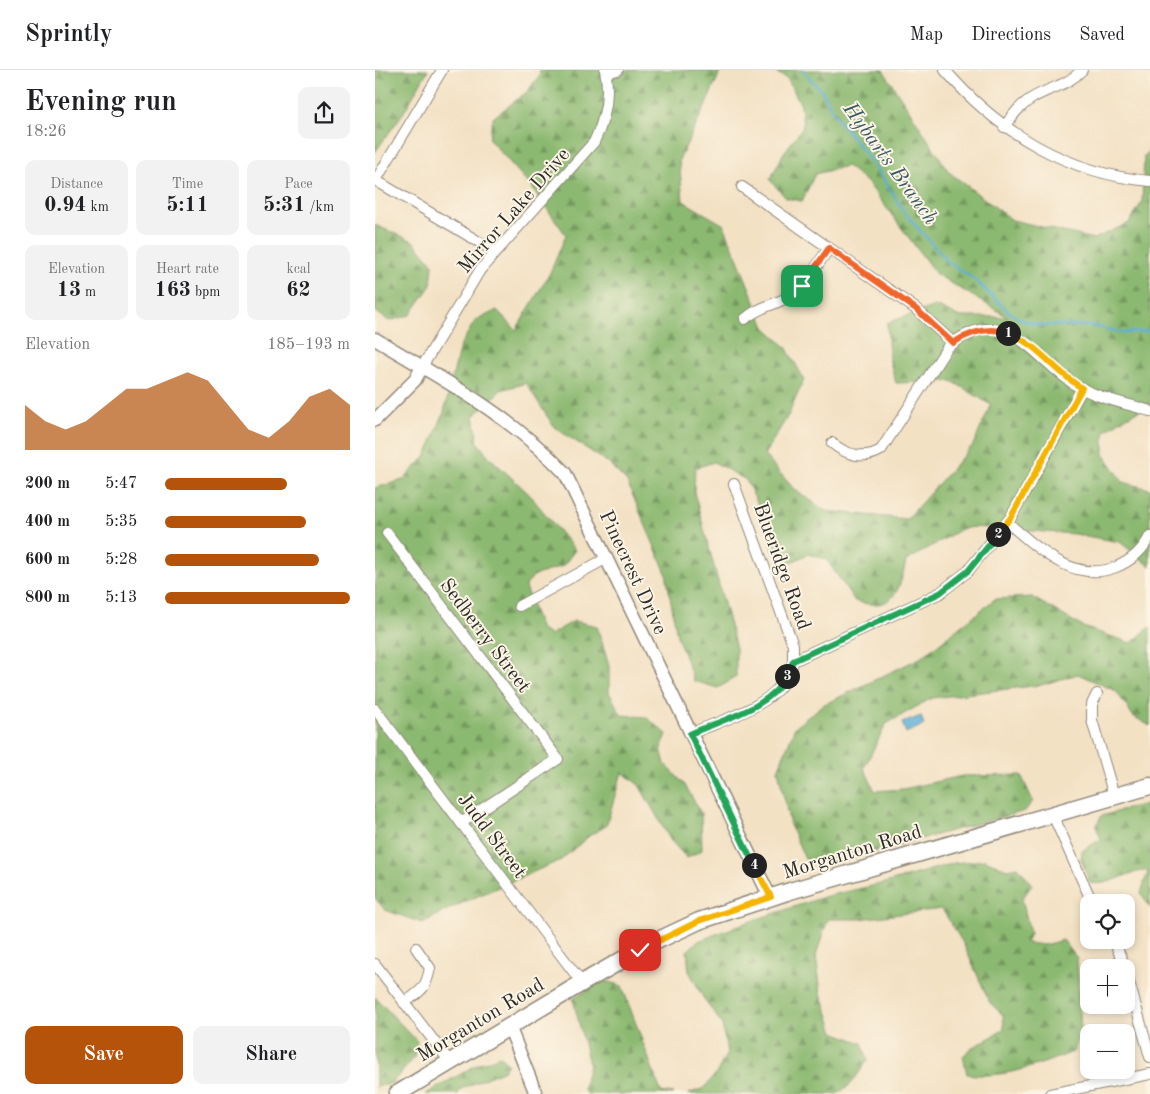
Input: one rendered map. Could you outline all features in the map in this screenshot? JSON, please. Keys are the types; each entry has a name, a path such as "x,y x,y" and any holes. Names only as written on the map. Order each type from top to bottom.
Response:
{"main road":[{"name":"Morganton Road","path":"397,1094 582,983 677,931 771,897 1052,813 1150,786"}],"street":[{"path":"442,70 375,180 496,252"},
{"path":"605,71 618,70"},
{"path":"945,70 975,102 1004,127 1024,140 1067,161 1119,176 1150,180"},
{"path":"1004,127 1014,113 1032,98 1059,87 1082,70"},
{"name":"Mirror Lake Drive","path":"422,367 469,285 594,142 603,120 606,102 605,71"},
{"path":"742,187 916,309 953,343"},
{"path":"745,319 757,309 786,299 797,291 829,248"},
{"path":"832,443 852,455 870,455 881,450 940,357 953,343 975,332 992,330 1004,332 1027,342 1069,380 1082,388 1150,411"},
{"name":"Pinecrest Drive","path":"375,339 492,409 549,456 572,483 690,734 771,897"},
{"path":"375,420 415,380 422,367"},
{"path":"690,734 762,702 784,683 793,661 940,593 974,565 1007,522 1082,388"},
{"name":"Blueridge Road","path":"735,484 793,645 793,661"},
{"path":"1007,522 1057,562 1092,572 1109,570 1126,562 1139,551 1150,536"},
{"name":"Sedberry Street","path":"387,533 558,759 461,823"},
{"path":"519,606 607,558"},
{"path":"1097,694 1092,704 1092,720 1114,796"},
{"name":"Judd Street","path":"375,709 582,983"},
{"path":"1052,813 1088,894"},
{"path":"405,1003 427,983 430,968 415,948"},
{"path":"375,964 450,1062"},
{"path":"1135,1002 1150,1058"},
{"path":"509,1026 536,1094"},
{"path":"1051,1094 1150,1074"}],"green space":[{"path":"375,70 428,70 404,112 375,152"},
{"path":"539,70 721,70 679,160 683,201 724,225 765,327 786,347 804,379 789,414 764,455 794,489 826,511 907,519 973,445 991,405 952,381 896,383 889,358 887,323 935,306 960,317 1008,317 936,274 868,183 847,166 815,174 802,201 786,198 770,180 783,154 803,127 801,105 787,78 771,70 883,70 949,172 1012,220 1094,239 1129,223 1142,202 1144,156 1150,151 1150,405 1121,420 1104,432 1104,454 1123,482 1150,489 1150,566 1120,542 1075,534 974,527 961,529 906,561 897,591 886,602 868,604 855,601 826,559 808,554 785,565 773,551 767,523 746,480 714,462 695,468 694,492 736,648 736,677 718,688 694,681 677,636 666,573 627,482 607,462 554,427 526,383 501,390 474,416 478,443 487,455 528,493 575,550 563,566 533,576 525,587 541,630 550,635 574,621 597,626 609,665 609,692 621,715 646,717 667,734 661,749 665,764 685,785 701,813 702,850 687,858 671,841 639,785 622,772 606,826 589,836 561,860 455,906 422,923 385,910 375,898 375,488 403,480 426,456 444,412 460,346 475,321 497,310 516,330 550,273 566,235 530,185 489,139 493,118 528,91 541,73"},
{"path":"375,225 413,241 433,264 431,285 410,315 389,321 375,311"},
{"path":"1032,597 1083,627 1131,643 1150,627 1150,726 1133,716 1116,691 1078,674 1041,685 932,698 886,724 864,768 875,791 903,789 962,776 1021,775 1033,801 1025,811 832,863 805,859 790,825 778,770 795,727 823,705 922,657 995,599"},
{"path":"1142,805 1150,806 1150,908 1141,893 1148,871 1133,873 1105,883 1090,883 1081,859 1082,851 1101,839 1096,827 1101,816"},
{"path":"985,860 1007,869 1018,867 1032,885 1022,899 1030,933 1026,943 1044,945 1063,940 1077,958 1081,1024 1080,1035 1073,1052 1008,1073 967,1074 963,1056 1004,1029 1003,1015 990,1003 963,943 942,909 859,919 828,919 816,955 821,993 834,1032 862,1043 868,1060 851,1084 837,1094 688,1094 704,1088 716,1074 727,1053 722,1024 704,999 689,971 687,951 698,941 827,896 885,883 954,863"},
{"path":"603,980 622,986 661,1092 673,1094 587,1094 583,1090 589,1064 573,999"},
{"path":"375,997 417,1041 414,1058 392,1083 376,1087"},
{"path":"500,1056 508,1063 504,1070 461,1089 458,1094 426,1094 476,1065"}],"water":[{"path":"921,716 924,725 906,733 902,723"}],"waterway":[{"name":"Hybarts Branch","path":"802,70 821,90 837,118 878,170 904,212 947,261 975,280 1010,313 1022,320 1039,325 1094,326 1122,333 1150,331"}],"route":[{"path":"640,950 699,921 771,897 690,734 762,702 771,696 784,683 793,661 940,593 955,583 980,558 1011,517 1082,388 1069,380 1027,342 1004,332 986,330 975,332 963,336 953,343 916,309 829,248 802,286"}]}
